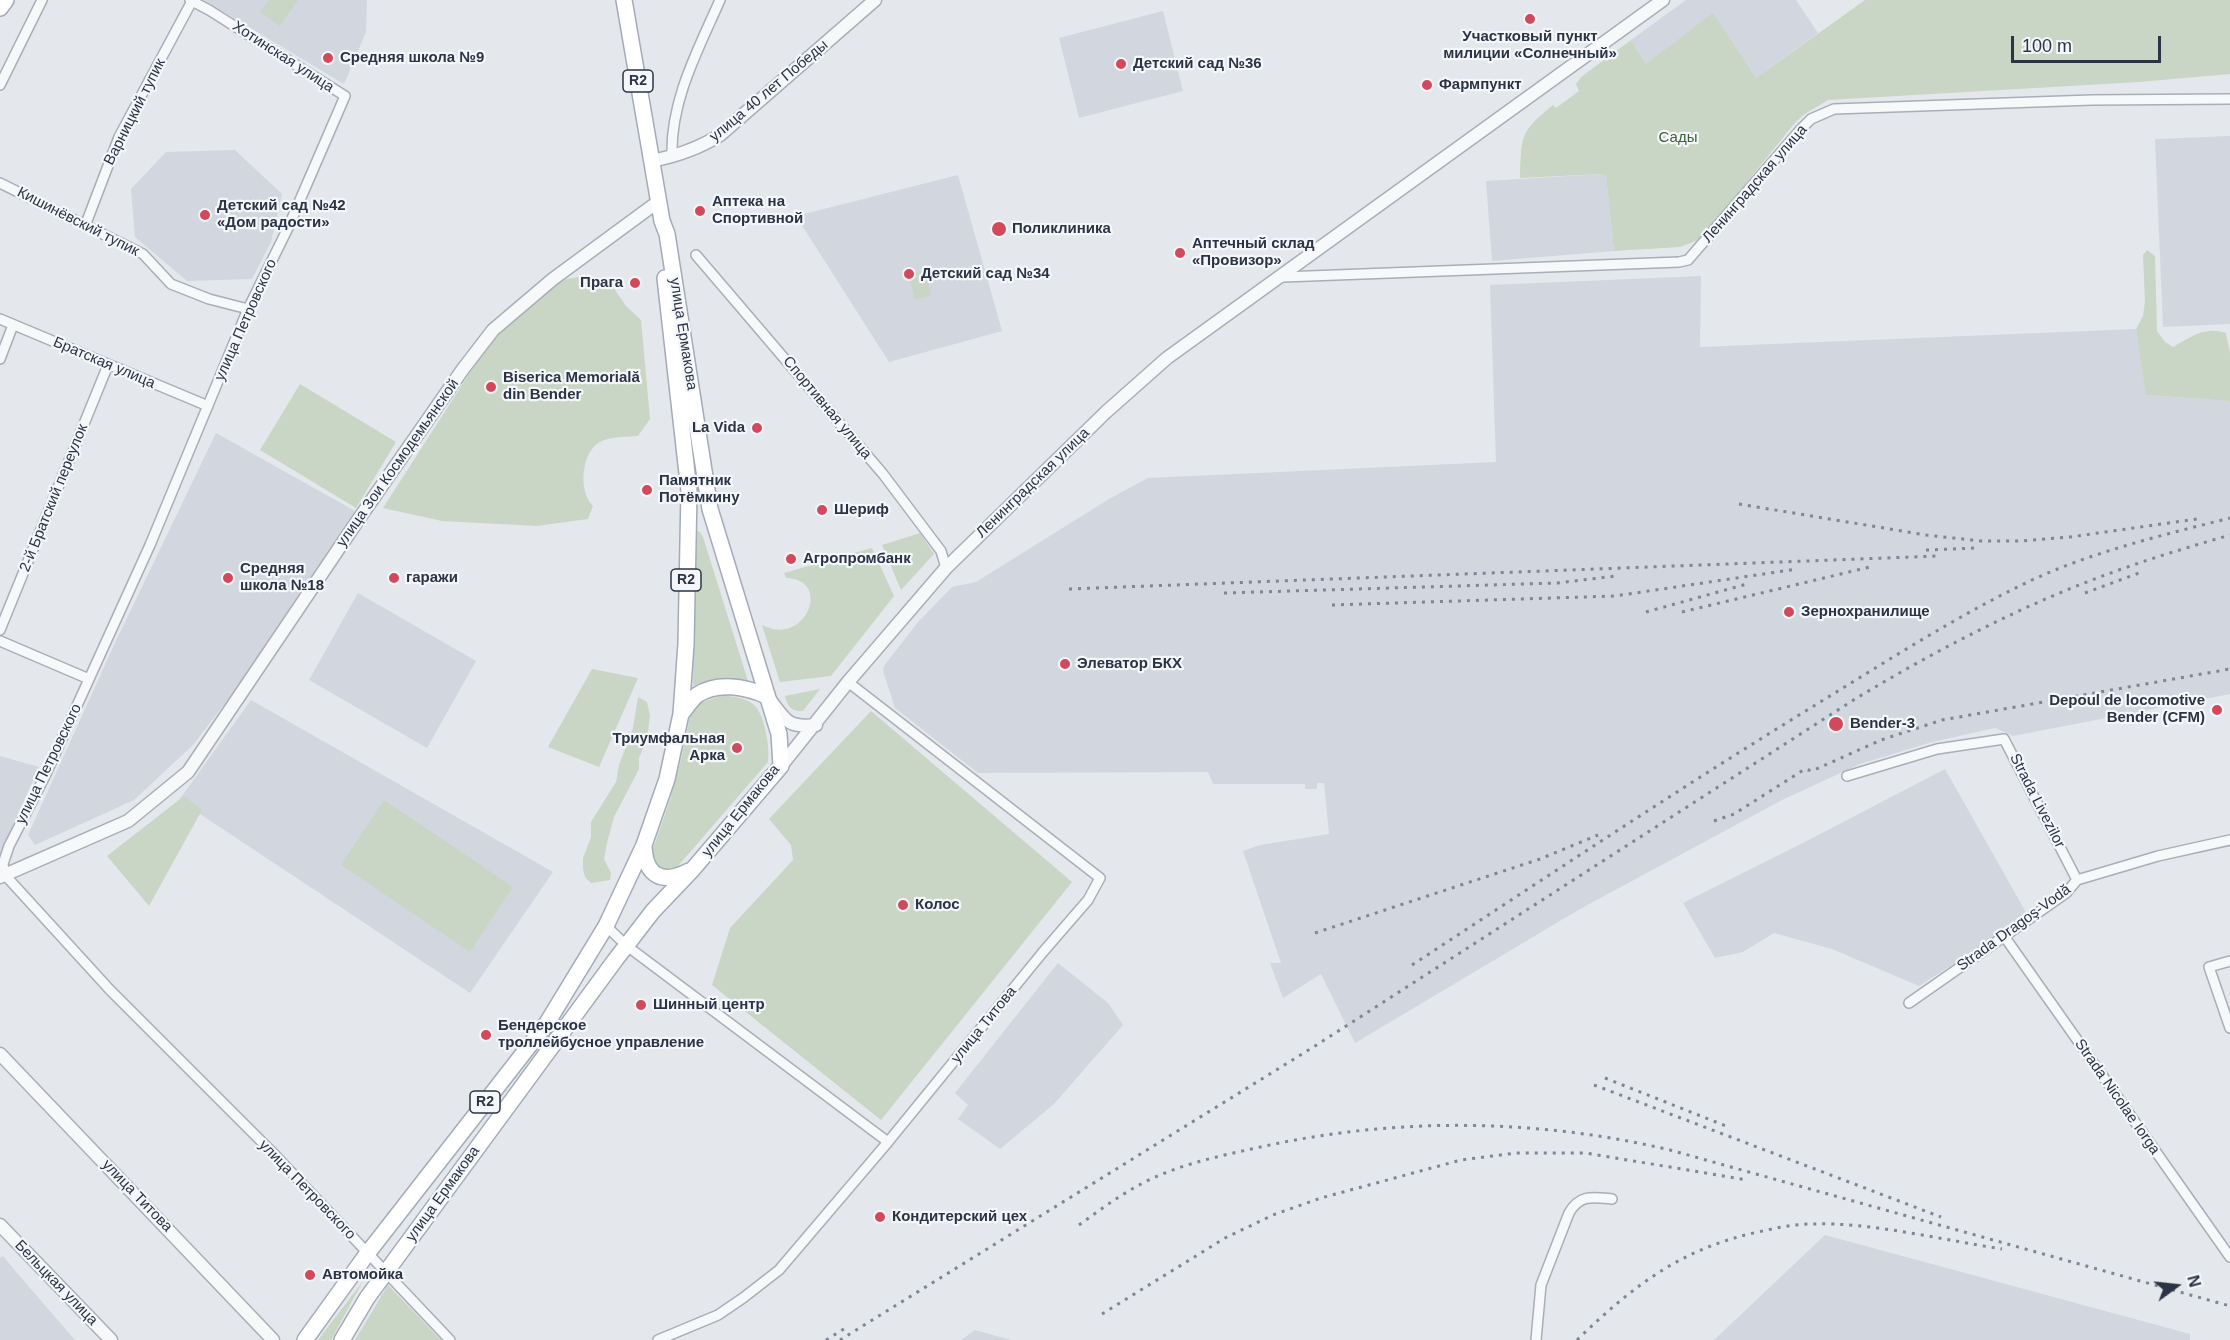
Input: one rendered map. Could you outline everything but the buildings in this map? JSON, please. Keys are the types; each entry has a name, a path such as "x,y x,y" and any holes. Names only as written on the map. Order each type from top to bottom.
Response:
{"main road":[{"path":"0,8 6,0"},
{"name":"улица Ермакова","path":"386,1273 473,1152 653,911 781,766 779,734 710,509 667,234 662,221 624,0"},
{"name":"улица Ермакова","path":"367,1254 547,1023 606,926 644,845 667,779 681,714 686,644 689,492 671,345 661,235 662,221"},
{"path":"681,714 697,695 717,688 735,686 751,689 767,696"},
{"path":"644,845 645,859 650,871 659,876 675,878 693,868"},
{"name":"R2","path":"305,1340 367,1254"},
{"name":"R2","path":"342,1340 386,1273"}],"street":[{"path":"0,85 42,0"},
{"path":"672,157 673,126 679,100 720,0"},
{"name":"улица 40 лет Победы","path":"651,161 672,157 704,146 720,135 875,0"},
{"name":"Ленинградская улица","path":"781,766 848,682 946,568 1106,412 1167,358 1283,277 1663,0"},
{"name":"Хотинская улица","path":"191,1 345,96"},
{"name":"Варницкий тупик","path":"85,226 119,137 191,1"},
{"name":"улица Петровского","path":"345,96 287,230 248,309 150,545 45,776 9,846 2,876 110,990 276,1156 450,1340"},
{"name":"Ленинградская улица","path":"1283,277 1688,260 1801,129 1811,120 1834,109 1952,107 2092,100 2230,99"},
{"name":"Кишинёвский тупик","path":"0,183 143,254 171,285 209,299 248,309"},
{"name":"улица Зои Космодемьянской","path":"2,876 128,821 188,772 358,520 463,369 493,330 553,279 659,201"},
{"name":"Спортивная улица","path":"696,255 883,474 941,550 946,568"},
{"name":"Братская улица","path":"0,319 208,406"},
{"path":"0,359 13,325"},
{"name":"2-й Братский переулок","path":"0,630 108,365"},
{"path":"0,641 89,679"},
{"name":"улица Титова","path":"848,682 1100,878 1088,900 888,1142"},
{"path":"767,696 785,721 799,727 816,724"},
{"name":"Strada Livezilor","path":"1846,776 1937,749 2004,739 2077,880"},
{"name":"Strada Dragoş-Vodă","path":"1909,1003 2066,893 2077,880 2158,856 2230,840"},
{"path":"606,926 627,946 888,1142 779,1270 718,1315 658,1340"},
{"name":"Strada Nicolae Iorga","path":"2004,936 2230,1257"},
{"path":"2230,961 2210,967 2230,1028"},
{"name":"улица Титова","path":"0,1054 273,1340"},
{"path":"1536,1340 1541,1285 1569,1213 1575,1203 1582,1199 1591,1197 1612,1199"},
{"name":"Бельцкая улица","path":"0,1225 111,1340"}],"shaded area":[{"name":"Средняя школа №9","path":"204,0 367,0 366,32 344,84"},
{"path":"1686,0 1796,0 1818,33 1756,78 1646,64 1631,40"},
{"name":"Детский сад №36","path":"1163,11 1183,91 1079,118 1059,38"},
{"path":"2230,136 2230,324 2163,327 2155,139"},
{"name":"Детский сад №42 «Дом радости»","path":"235,150 282,194 271,242 252,279 187,281 135,237 131,189 166,152"},
{"path":"1602,174 1606,176 1614,251 1492,261 1486,181"},
{"name":"Детский сад №34","path":"958,175 1002,331 889,362 796,216"},
{"path":"1701,276 1700,347 2136,329 2147,395 2230,401 2230,694 2013,736 1995,728 1932,742 1860,764 1782,800 1580,909 1355,1043 1321,974 1283,998 1270,963 1281,963 1243,851 1260,845 1329,834 1324,783 1317,783 1317,789 1305,789 1305,784 1213,784 1208,772 978,773 895,708 883,671 884,666 918,622 952,587 976,582 1109,499 1148,478 1496,462 1490,285"},
{"name":"Средняя школа №18","path":"216,433 355,511 232,694 193,745 134,800 35,845 28,835 114,645"},
{"path":"358,593 476,661 427,748 309,680"},
{"path":"251,700 553,872 470,993 179,800"},
{"path":"0,756 39,767 0,855"},
{"path":"1945,769 2028,916 1919,986 1832,949 1774,933 1743,952 1715,958 1683,903"},
{"path":"1058,963 1108,1003 1123,1025 1054,1104 1000,1149 958,1119 968,1105 955,1093"},
{"path":"1825,1235 2190,1334 2190,1340 1714,1340"},
{"path":"3,1256 75,1340 0,1340 0,1258"},
{"path":"975,1330 1011,1340 961,1340"}],"green space":[{"path":"269,0 298,0 280,26 260,12"},
{"name":"Сады","path":"1865,0 2230,0 2230,74 2139,82 1828,100 1803,115 1794,124 1701,239 1680,247 1614,251 1606,176 1602,174 1520,178 1522,143 1528,129 1553,105 1556,108 1579,91 1576,84 1581,77 1631,40 1646,64 1713,13 1756,78"},
{"path":"2147,250 2155,256 2157,331 2165,342 2173,347 2204,332 2226,333 2230,353 2230,401 2146,395 2136,329 2143,316 2145,302 2143,255"},
{"path":"925,270 931,295 915,300 909,274"},
{"path":"584,276 613,287 626,306 641,320 650,419 638,436 604,440 589,454 585,463 584,482 588,500 593,506 588,519 537,526 442,521 383,508 494,335 562,280"},
{"path":"300,384 396,442 356,508 260,450"},
{"path":"695,530 703,537 748,681 746,683 725,679 693,686"},
{"path":"920,533 934,554 901,590 882,545"},
{"path":"872,548 894,596 831,676 780,682 762,625 778,630 791,628 808,611 811,599 808,589 800,581 786,578 784,573"},
{"path":"592,669 638,678 599,767 548,747"},
{"path":"820,689 803,711 793,709 786,700 785,696"},
{"path":"723,695 749,701 759,711 766,732 768,762 678,866 665,870 657,864 651,854 675,783 691,710 700,703"},
{"path":"638,697 647,702 650,716 647,739 639,758 639,769 614,817 607,843 604,859 611,873 610,880 591,883 585,877 583,858 591,837 591,822 616,782 619,765 633,728"},
{"name":"Колос","path":"871,711 1072,882 881,1120 712,985 730,928 793,860 791,845 769,819"},
{"path":"184,796 202,810 149,906 107,856"},
{"path":"384,800 513,887 470,952 341,865"},
{"path":"363,1281 331,1340 318,1340"},
{"path":"388,1285 441,1340 355,1340"}],"railway":[{"path":"1739,504 1926,535 1981,541 2022,541 2070,537 2197,519"},
{"path":"1412,965 1711,770 1948,624 2032,580 2080,560 2230,518"},
{"path":"840,1340 1315,1046 1885,681 1979,630 2043,600 2169,553 2230,535"},
{"path":"1926,550 1977,548"},
{"path":"1069,589 1938,556"},
{"path":"1682,612 1874,566"},
{"path":"1332,605 1615,596 1797,569"},
{"path":"2085,593 2139,573"},
{"path":"1224,593 1557,583 1616,576"},
{"path":"1646,612 1747,584"},
{"path":"1714,821 1734,814 1805,769 1812,771 1881,740 1942,720 2230,669"},
{"path":"1315,933 1540,859 1598,835"},
{"path":"1605,1078 1726,1126"},
{"path":"1594,1085 1941,1217"},
{"path":"1079,1225 1118,1197 1149,1180 1184,1166 1232,1153 1307,1138 1359,1131 1463,1125 1516,1127 1619,1139 1670,1150 2230,1306"},
{"path":"1102,1314 1225,1238 1273,1215 1321,1198 1461,1160 1516,1153 1586,1153 1747,1180"},
{"path":"1577,1340 1638,1287 1681,1259 1730,1239 1772,1229 1792,1225 1835,1224 1907,1232 2002,1249"},
{"path":"826,1340 847,1327"}],"place":[{"name":"Участковый пункт милиции «Солнечный»","path":"1530,19"},
{"name":"Средняя школа №9","path":"328,58"},
{"name":"Детский сад №36","path":"1121,64"},
{"name":"Фармпункт","path":"1427,85"},
{"name":"Аптека на Спортивной","path":"700,211"},
{"name":"Детский сад №42 «Дом радости»","path":"205,215"},
{"name":"Поликлиника","path":"999,229"},
{"name":"Аптечный склад «Провизор»","path":"1180,253"},
{"name":"Детский сад №34","path":"909,274"},
{"name":"Прага","path":"635,283"},
{"name":"Biserica Memorială din Bender","path":"491,387"},
{"name":"La Vida","path":"757,428"},
{"name":"Памятник Потёмкину","path":"647,490"},
{"name":"Шериф","path":"822,510"},
{"name":"Агропромбанк","path":"791,559"},
{"name":"Средняя школа №18","path":"228,578"},
{"name":"гаражи","path":"394,578"},
{"name":"Зернохранилище","path":"1789,612"},
{"name":"Элеватор БКХ","path":"1065,664"},
{"name":"Depoul de locomotive Bender (CFM)","path":"2217,710"},
{"name":"Bender-3","path":"1836,724"},
{"name":"Триумфальная Арка","path":"737,748"},
{"name":"Колос","path":"903,905"},
{"name":"Шинный центр","path":"641,1005"},
{"name":"Бендерское троллейбусное управление","path":"486,1035"},
{"name":"Кондитерский цех","path":"880,1217"},
{"name":"Автомойка","path":"310,1275"}]}
